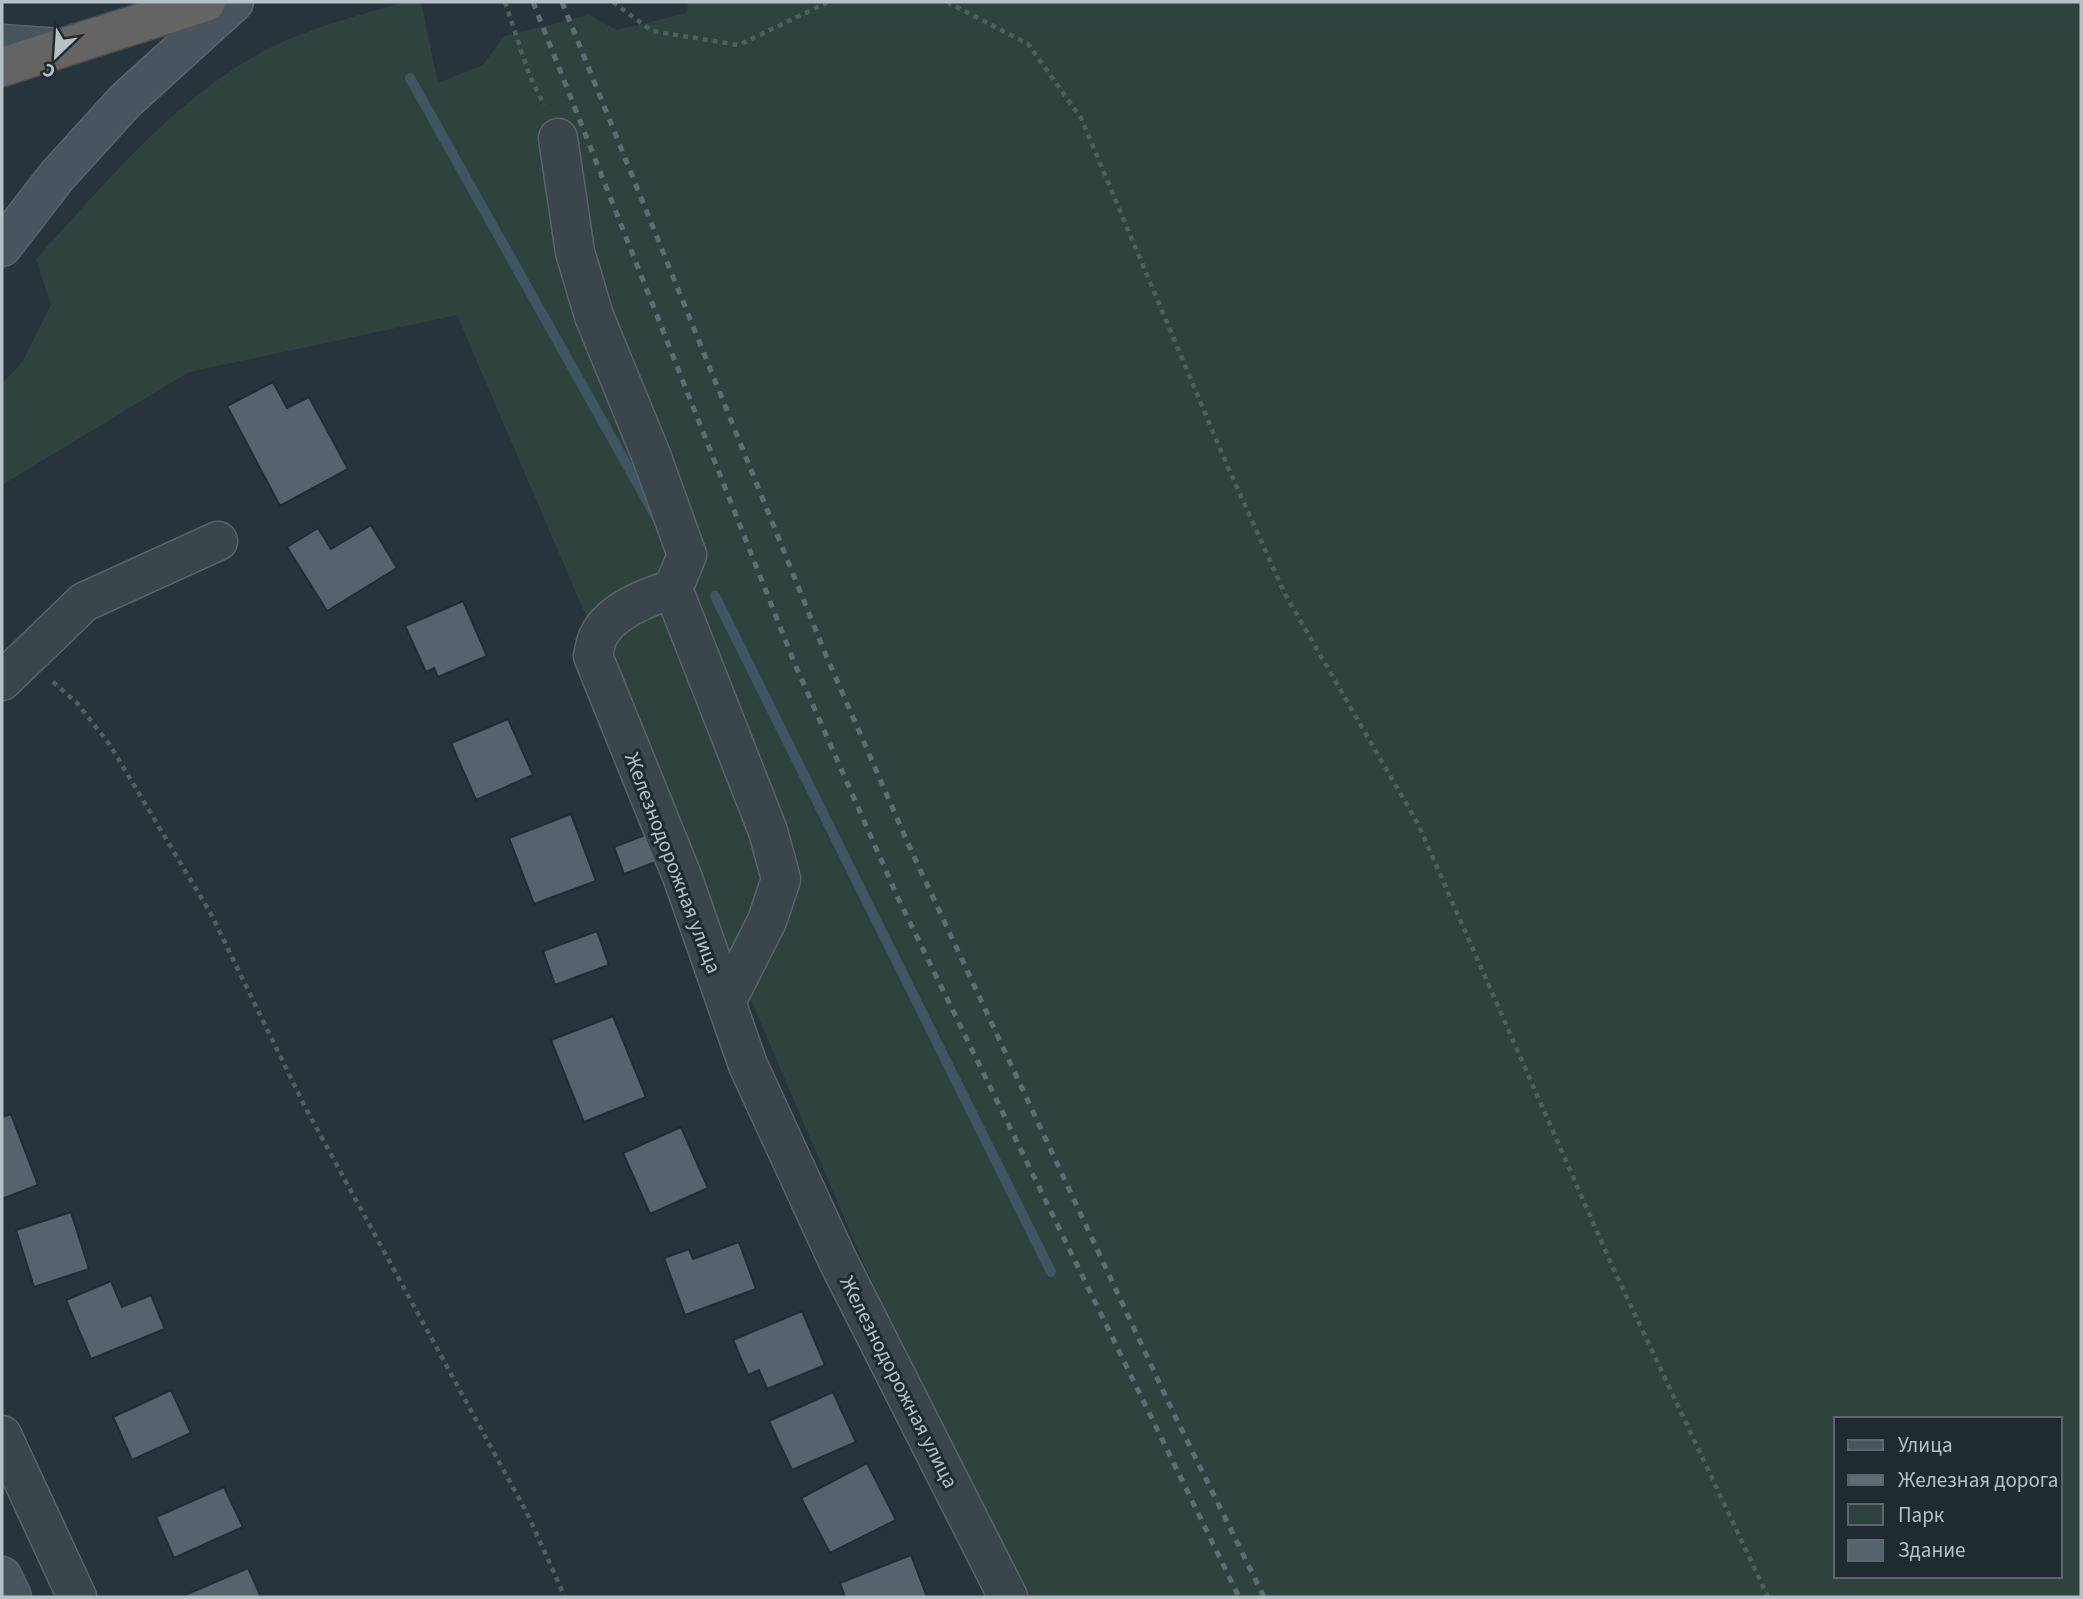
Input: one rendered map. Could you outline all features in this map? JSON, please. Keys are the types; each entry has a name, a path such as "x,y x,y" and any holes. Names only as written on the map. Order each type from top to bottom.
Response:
{"highway":[{"path":"2,67 206,2"}],"main road":[{"path":"2,247 57,176 125,101 234,2"},
{"path":"2,44 61,48"},
{"path":"2,1576 12,1597"}],"street":[{"path":"558,138 575,252 590,304 652,455 687,555 673,589 768,831 780,878 767,921 726,1002"},
{"path":"12,670 83,602 218,541"},
{"name":"Железнодорожная улица","path":"673,589 645,599 620,615 599,634 593,656 682,876 748,1065 838,1261 1008,1597"},
{"path":"2,1436 77,1597"}],"path":[{"path":"505,2 529,74 558,138"},
{"path":"613,2 652,32 739,45 828,2"},
{"path":"947,2 1028,44 1081,118 1226,463 1285,594 1418,824 1614,1270 1768,1597"},
{"path":"12,670 77,703 110,745 152,810 211,914 304,1105 527,1513 565,1597"}],"green space":[{"path":"404,2 421,2 438,83 483,65 504,36 589,15 617,30 687,13 688,2 2081,2 2081,1597 1007,1597 457,315 189,372 2,485 2,384 23,361 51,305 36,259 137,150 192,100 253,57 289,39"}],"building":[{"path":"273,382 287,408 309,397 348,469 280,506 227,406"},
{"path":"371,525 397,568 327,611 287,547 318,528 331,549"},
{"path":"463,601 487,656 438,677 434,668 426,672 405,626"},
{"path":"508,719 533,775 476,800 451,743"},
{"path":"571,814 596,881 534,904 509,838"},
{"path":"655,831 666,858 624,874 614,847"},
{"path":"597,931 609,965 555,985 543,951"},
{"path":"613,1016 646,1097 584,1122 551,1040"},
{"path":"11,1114 38,1185 2,1199 2,1117"},
{"path":"681,1127 708,1188 650,1214 623,1153"},
{"path":"71,1212 89,1269 34,1287 16,1230"},
{"path":"739,1242 756,1289 685,1315 664,1258 689,1249 693,1259"},
{"path":"111,1281 122,1307 151,1295 165,1329 91,1359 66,1300"},
{"path":"802,1311 825,1365 767,1389 759,1370 748,1375 733,1340"},
{"path":"171,1390 191,1433 132,1460 113,1417"},
{"path":"833,1392 856,1442 792,1470 769,1421"},
{"path":"867,1463 896,1520 830,1553 801,1498"},
{"path":"224,1487 243,1527 174,1558 156,1517"},
{"path":"911,1555 927,1597 845,1597 840,1583"},
{"path":"248,1568 261,1597 185,1595"}],"waterway":[{"path":"410,78 655,515"},
{"path":"715,596 1051,1272"}],"railway":[{"path":"533,2 794,662 898,898 1239,1597"},
{"path":"562,2 825,653 910,848 1173,1412 1264,1597"}]}
